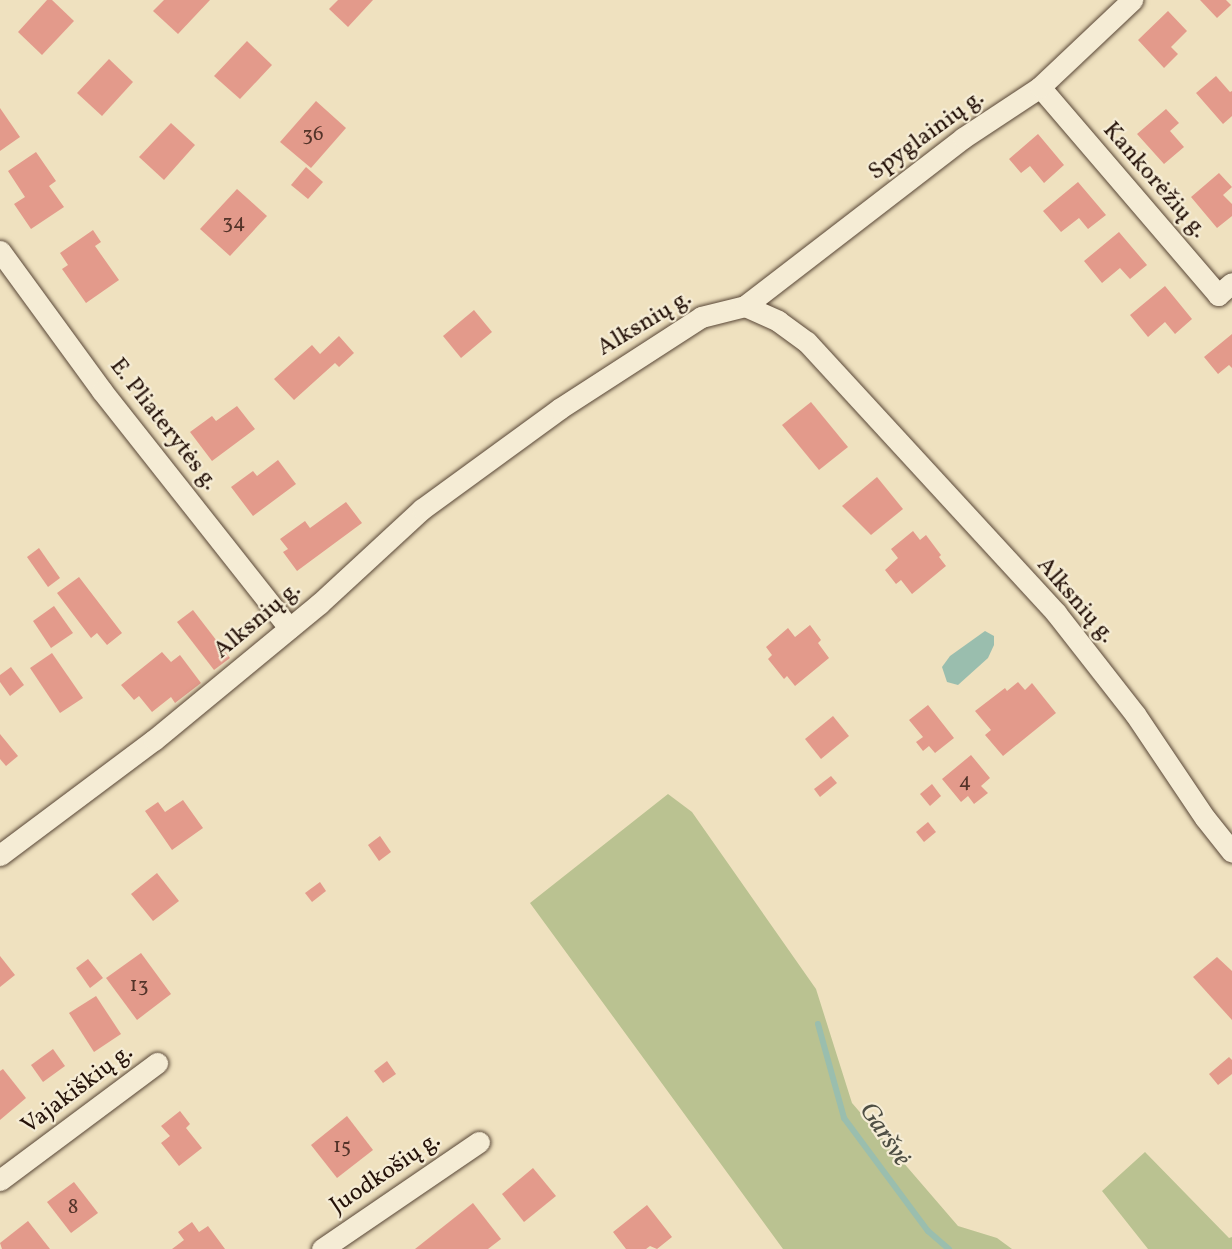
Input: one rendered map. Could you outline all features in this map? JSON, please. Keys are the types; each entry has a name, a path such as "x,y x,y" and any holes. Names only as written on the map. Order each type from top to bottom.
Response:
{"street":[{"name":"Spyglainių g.","path":"745,306 963,138 1040,87 1132,0"},
{"name":"Kankorėžių g.","path":"1040,87 1218,295 1232,283"},
{"name":"E. Pliaterytės g.","path":"0,251 102,391 289,628"},
{"name":"Alksnių g.","path":"0,855 154,740 289,628 422,509 559,409 701,317 745,306 778,321 807,342 1056,614 1135,714 1205,818 1232,852"},
{"name":"Vajakiškių g.","path":"0,1180 157,1063"},
{"name":"Juodkošių g.","path":"322,1249 479,1142"}],"shaded area":[{"path":"985,631 994,636 994,645 988,658 958,685 947,682 942,667 950,656"},
{"path":"668,794 692,812 816,989 852,1103 958,1226 997,1238 1012,1249 783,1249 530,903"},
{"path":"1145,1152 1229,1238 1232,1237 1232,1249 1148,1249 1102,1191"}],"building":[{"path":"47,0 52,0 74,21 42,55 18,32"},
{"path":"164,0 210,0 178,34 153,11"},
{"path":"338,0 373,0 348,27 329,9"},
{"path":"1200,0 1226,0 1231,5 1217,18"},
{"path":"1168,11 1187,31 1171,47 1178,54 1164,68 1138,40"},
{"path":"247,41 272,65 240,99 214,76"},
{"path":"109,59 133,82 102,116 77,93"},
{"path":"1216,76 1230,92 1232,91 1232,116 1223,124 1196,93"},
{"path":"316,101 346,128 311,168 280,142"},
{"path":"0,108 20,137 0,151"},
{"path":"1166,109 1179,123 1170,131 1184,147 1164,164 1137,134"},
{"path":"171,123 195,145 164,180 139,157"},
{"path":"1038,134 1064,165 1044,183 1030,166 1021,173 1009,159"},
{"path":"36,152 56,181 49,186 64,207 31,229 14,204 25,197 8,171"},
{"path":"306,167 323,182 308,199 291,185"},
{"path":"1219,173 1232,187 1223,195 1232,204 1232,216 1217,228 1191,197"},
{"path":"1078,182 1106,215 1088,229 1079,218 1061,232 1043,211"},
{"path":"237,189 267,216 230,256 200,229"},
{"path":"93,230 101,242 95,246 119,280 86,303 62,269 68,265 60,253"},
{"path":"1119,232 1147,265 1130,279 1120,268 1102,283 1084,261"},
{"path":"1165,286 1192,319 1175,334 1165,322 1148,337 1130,315"},
{"path":"474,310 492,332 461,358 443,336"},
{"path":"1232,334 1232,368 1229,365 1218,374 1204,357"},
{"path":"339,336 354,353 339,367 335,363 294,400 274,379 312,345 320,354"},
{"path":"811,402 848,447 819,470 782,425"},
{"path":"237,406 255,429 212,461 190,432 212,416 216,421"},
{"path":"278,460 296,484 253,516 231,487 253,471 257,476"},
{"path":"877,477 903,509 871,535 842,506"},
{"path":"346,502 362,523 297,571 283,552 288,549 280,539 305,521 310,528"},
{"path":"913,531 920,540 926,535 946,566 912,594 901,580 896,584 885,570 898,558 891,549"},
{"path":"39,548 60,578 48,587 27,557"},
{"path":"79,577 122,633 107,645 97,633 91,638 57,593"},
{"path":"54,606 73,633 51,648 33,621"},
{"path":"193,610 230,658 214,670 177,622"},
{"path":"810,625 821,640 818,643 829,658 795,686 787,676 784,679 768,659 772,655 766,647 788,628 795,637"},
{"path":"162,652 171,662 180,655 201,683 175,703 171,697 152,712 139,696 134,700 121,685"},
{"path":"52,653 83,698 60,713 30,668"},
{"path":"11,667 24,685 10,696 0,682 0,675"},
{"path":"1018,682 1025,690 1032,683 1056,713 1003,756 985,735 991,730 975,711 1005,688 1007,691"},
{"path":"928,705 954,738 935,753 929,746 923,751 916,742 923,737 909,720"},
{"path":"833,716 849,736 821,759 805,739"},
{"path":"0,734 18,756 6,766 0,759"},
{"path":"971,755 990,778 981,786 988,793 974,804 968,796 961,802 942,779"},
{"path":"831,776 837,783 820,797 814,789"},
{"path":"932,784 941,796 930,806 920,794"},
{"path":"183,800 203,828 172,850 145,811 158,802 165,812"},
{"path":"928,822 936,832 924,842 916,832"},
{"path":"380,836 391,852 379,861 368,845"},
{"path":"157,873 179,901 153,921 131,894"},
{"path":"320,882 326,891 312,902 305,893"},
{"path":"141,953 171,994 137,1020 106,978"},
{"path":"0,956 15,975 0,987"},
{"path":"1217,957 1232,971 1232,1020 1193,977"},
{"path":"88,959 103,978 90,988 76,968"},
{"path":"96,996 121,1034 94,1052 69,1013"},
{"path":"53,1049 65,1066 43,1082 31,1065"},
{"path":"1229,1057 1232,1060 1232,1074 1218,1085 1209,1074"},
{"path":"387,1061 396,1074 383,1083 374,1071"},
{"path":"3,1069 26,1098 0,1120 0,1071"},
{"path":"180,1111 190,1124 186,1128 202,1148 179,1166 161,1143 170,1136 161,1126"},
{"path":"347,1116 373,1150 337,1178 311,1145"},
{"path":"533,1168 556,1196 524,1222 502,1194"},
{"path":"74,1182 98,1213 71,1233 47,1202"},
{"path":"473,1203 501,1239 488,1249 415,1249"},
{"path":"647,1205 672,1237 657,1249 650,1246 646,1249 626,1249 613,1232"},
{"path":"28,1221 50,1249 2,1249 0,1243"},
{"path":"192,1222 199,1232 208,1226 225,1249 172,1249 184,1240 178,1232"}],"waterway":[{"name":"Garšvė","path":"818,1024 844,1118 928,1231 949,1249"}]}
